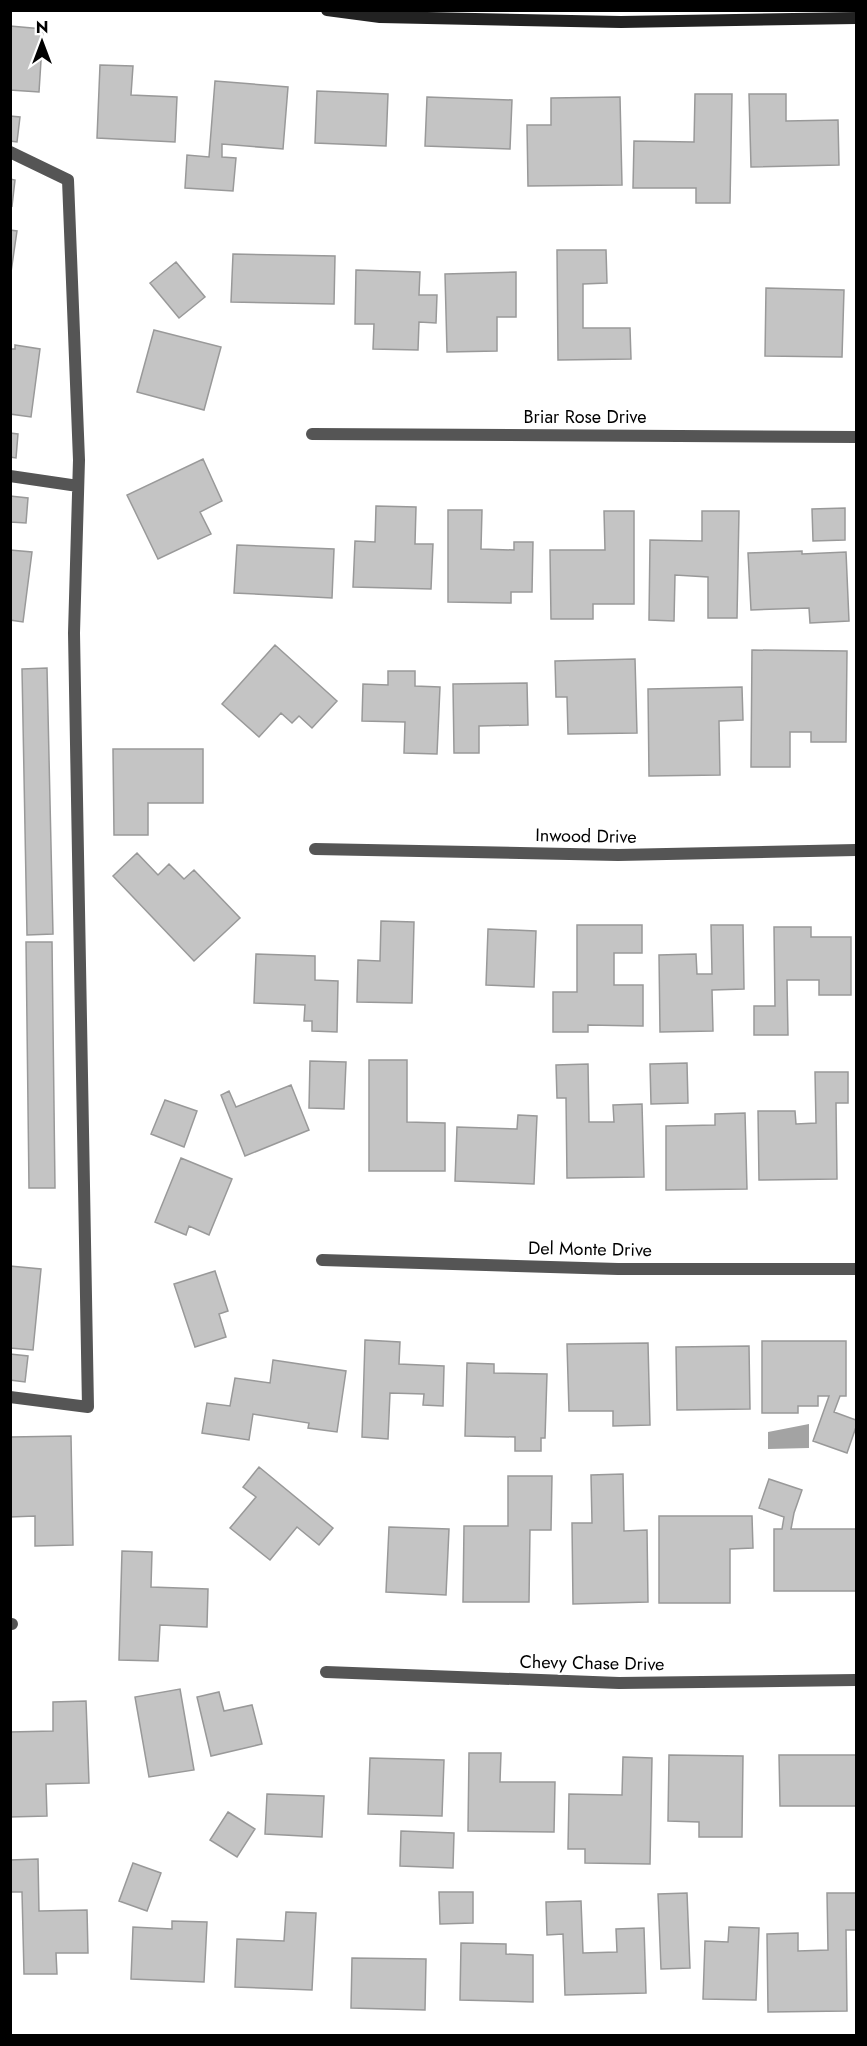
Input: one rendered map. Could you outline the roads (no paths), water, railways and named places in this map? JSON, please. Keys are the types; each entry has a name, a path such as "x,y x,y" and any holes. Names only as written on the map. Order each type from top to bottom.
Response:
{"main road":[{"path":"327,10 380,14 621,22 856,18"}],"street":[{"path":"10,152 68,180 78,486 74,633 88,1407 10,1397"},
{"name":"Briar Rose Drive","path":"312,434 856,436"},
{"path":"10,476 78,486"},
{"name":"Inwood Drive","path":"315,849 618,855 856,850"},
{"name":"Del Monte Drive","path":"322,1260 618,1269 856,1269"},
{"name":"Chevy Chase Drive","path":"326,1672 619,1683 856,1680"}]}
